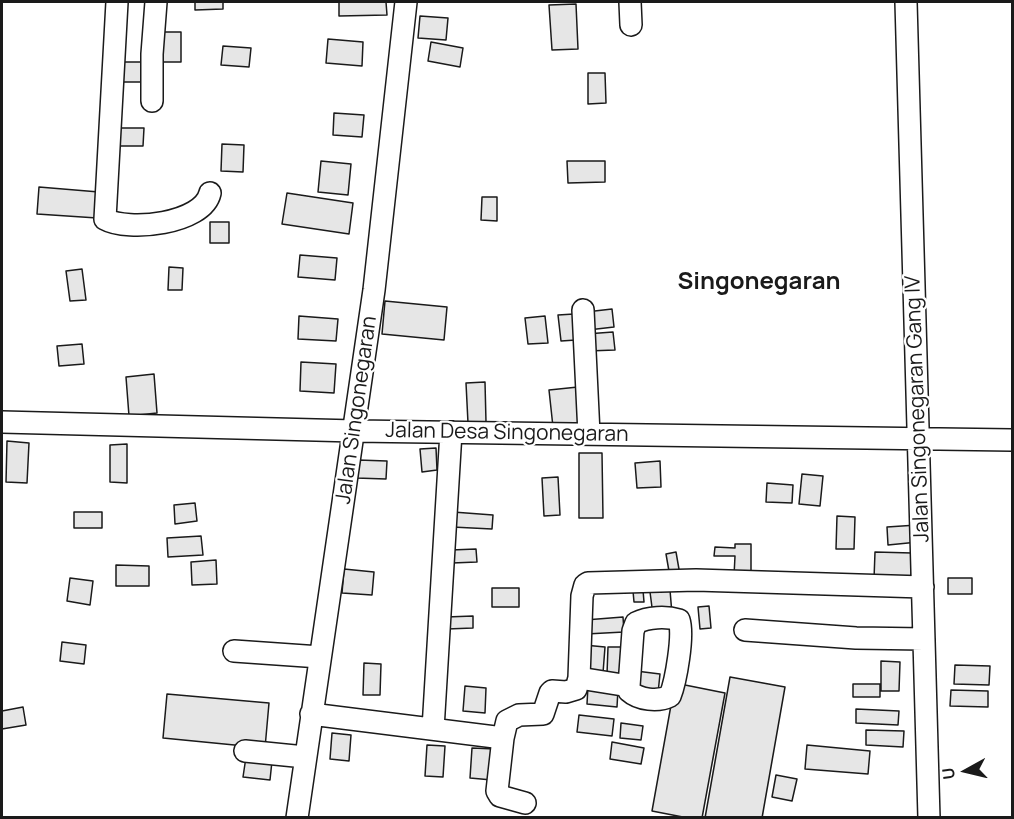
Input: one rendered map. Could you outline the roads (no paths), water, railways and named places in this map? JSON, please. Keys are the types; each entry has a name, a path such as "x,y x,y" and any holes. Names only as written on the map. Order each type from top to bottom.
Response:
{"street":[{"path":"117,2 105,219 110,222 140,224 170,222 199,210 208,201 210,193"},
{"path":"152,101 152,54 156,2"},
{"name":"Jalan Singonegaran","path":"297,818 304,757 355,431 374,291 406,2"},
{"path":"630,2 631,25"},
{"name":"Jalan Singonegaran Gang IV","path":"906,2 929,818"},
{"path":"583,310 589,434"},
{"name":"Jalan Desa Singonegaran","path":"2,422 355,431 1012,440"},
{"path":"433,729 451,432"},
{"path":"525,803 500,796 497,791 507,721 519,715 543,714 550,693 572,692 576,689 579,678 582,596 585,585 588,583 696,580 923,587"},
{"path":"745,630 856,638 924,639"},
{"path":"234,651 320,657"},
{"path":"579,678 629,686"},
{"path":"311,714 503,738"},
{"path":"244,751 304,757"}],"district":[{"name":"Singonegaran","path":"759,282"}]}
